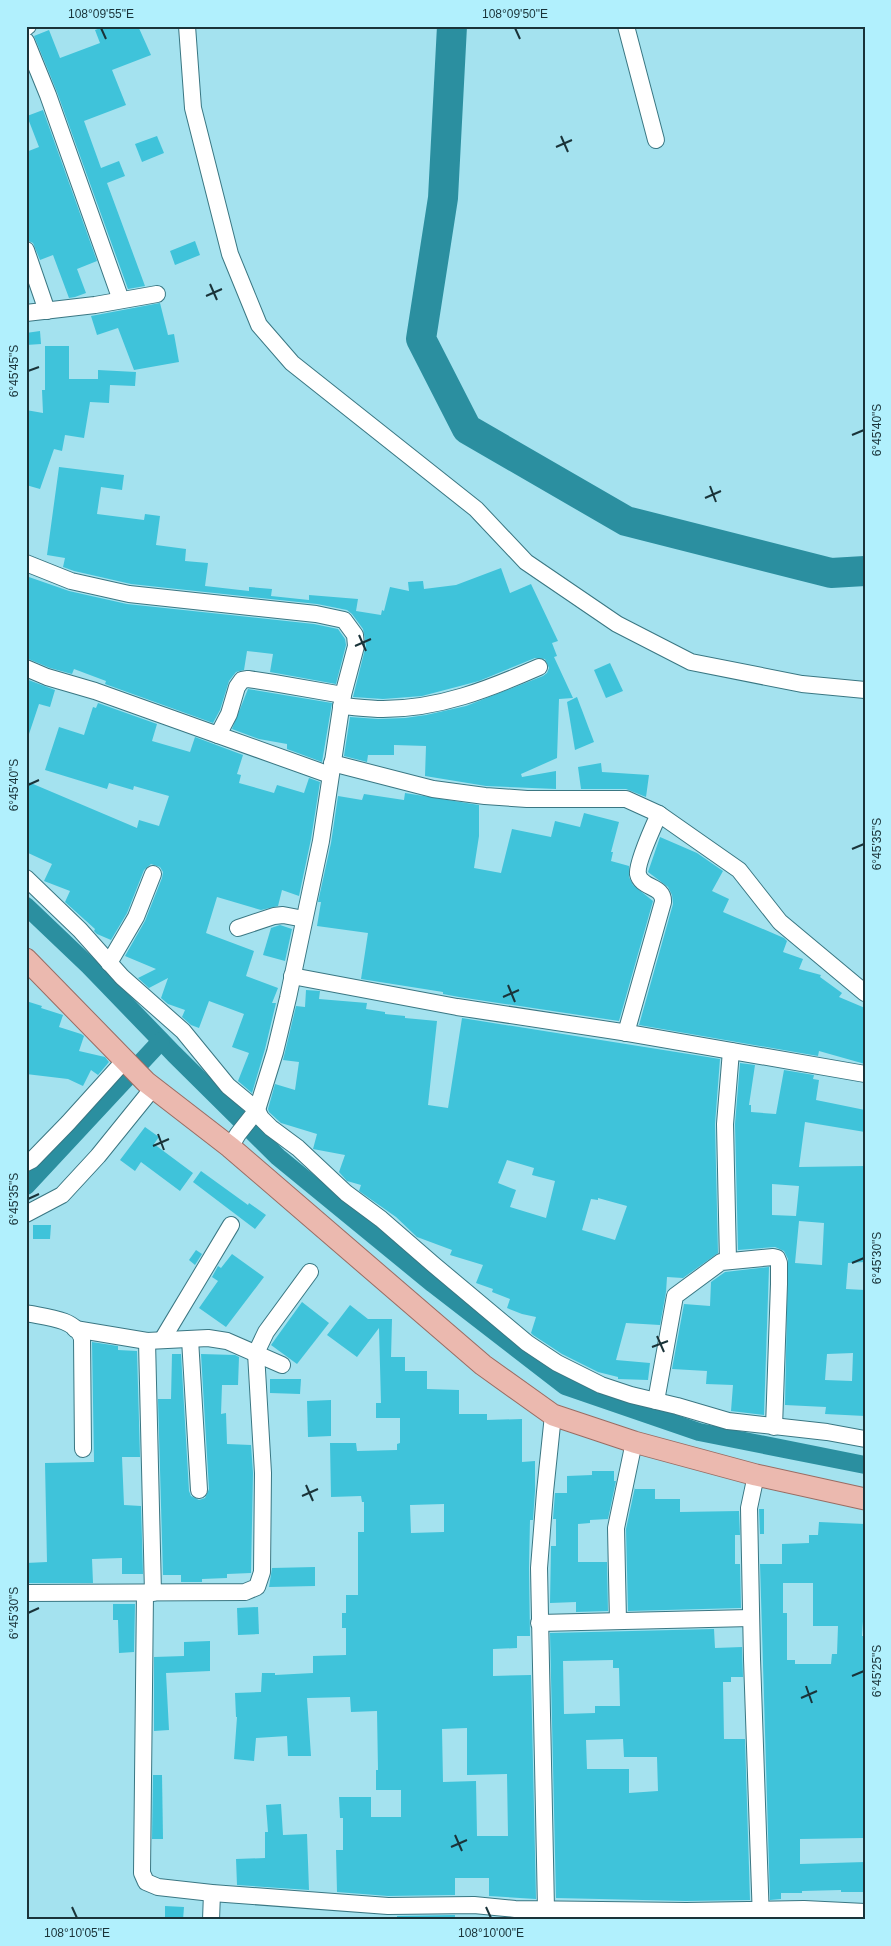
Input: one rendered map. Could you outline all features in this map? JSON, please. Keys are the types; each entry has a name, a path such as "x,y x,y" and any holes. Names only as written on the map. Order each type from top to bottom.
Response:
{"main road":[{"path":"26,959 149,1085 234,1141 482,1365 553,1415 634,1442 756,1475 865,1499"}],"street":[{"path":"186,26 193,108 230,254 259,325 292,363 476,509 526,562 617,624 691,662 802,684 865,690"},
{"path":"626,26 656,140"},
{"path":"26,41 48,95 121,300"},
{"path":"26,250 47,311"},
{"path":"26,313 157,294"},
{"path":"26,563 71,581 129,594 316,614 344,620 355,635 356,646 342,700 321,842 275,1052 256,1113 234,1141"},
{"path":"218,735 230,714 237,687 242,680 248,679 274,683 383,709 445,702 479,692 539,666"},
{"path":"27,670 95,691 218,735 331,769 434,789 485,796 527,799 626,799 659,814 739,870 780,922 865,993"},
{"path":"626,1033 663,902 660,891 640,880 638,874 659,814"},
{"path":"109,962 136,917 153,874"},
{"path":"26,878 80,930 122,977 183,1032 228,1086 271,1128 298,1148 346,1192 381,1218 527,1343 557,1363 601,1385 631,1395 728,1421 827,1432 865,1439"},
{"path":"238,928 264,918 283,915 304,919"},
{"path":"292,976 457,1007 626,1033 865,1074"},
{"path":"728,1261 725,1124 731,1051"},
{"path":"26,1162 32,1160 126,1062"},
{"path":"26,1214 62,1195 98,1156 149,1085"},
{"path":"232,1225 154,1340 142,1873 146,1882 158,1887 212,1894 388,1906 474,1905 515,1910 686,1911 761,1914 865,1912"},
{"path":"656,1401 674,1296 721,1262 773,1257 777,1258 779,1263 774,1426"},
{"path":"26,1594 245,1592 257,1587 262,1572 263,1473 256,1352 266,1332 310,1272"},
{"path":"26,1313 67,1323 80,1333 82,1338 83,1449"},
{"path":"75,1329 154,1340 208,1338 227,1341 256,1352 282,1365"},
{"path":"190,1338 199,1490"},
{"path":"546,1909 539,1623 540,1559 553,1415"},
{"path":"618,1620 616,1528 634,1442"},
{"path":"756,1475 749,1508 761,1914"},
{"path":"539,1623 751,1618"},
{"path":"211,1920 212,1894"}],"building":[{"path":"106,26 138,26 151,55 112,70 126,105 84,121 101,168 119,161 125,176 107,183 145,286 128,289 57,92 34,36 49,30 60,58 100,43 95,30"},
{"path":"43,110 97,261 77,269 86,293 69,298 53,255 40,260 33,243 26,240 26,152 39,147 27,116"},
{"path":"157,136 164,153 142,162 135,144"},
{"path":"195,241 200,255 175,265 170,251"},
{"path":"160,303 168,335 174,334 179,362 134,370 118,328 97,335 91,316"},
{"path":"40,331 41,344 26,345 26,333"},
{"path":"45,346 69,346 69,379 98,379 98,370 136,372 135,386 110,385 109,403 90,402 84,438 65,435 62,451 54,449 40,489 26,485 26,410 43,413 42,390 45,390"},
{"path":"59,467 124,475 122,490 101,487 97,514 144,520 145,514 160,516 156,545 186,549 185,561 208,563 205,586 249,591 249,587 272,589 271,596 309,600 309,595 358,599 356,611 381,615 382,610 384,611 390,587 409,591 408,582 423,581 424,589 456,585 501,568 510,593 531,584 558,641 552,643 557,656 554,657 573,698 559,699 557,758 521,774 522,777 556,771 556,789 486,786 425,776 426,746 394,745 394,755 368,755 367,762 344,756 350,717 405,718 466,706 543,676 549,668 545,659 535,658 479,681 422,696 383,699 353,697 366,645 363,629 347,610 317,604 131,584 74,571 63,567 65,558 47,555"},
{"path":"26,576 69,591 127,604 314,624 338,629 345,639 346,645 336,684 270,672 273,654 247,651 244,670 236,672 229,681 220,710 213,723 105,684 106,681 74,669 72,674 50,668 26,658"},
{"path":"610,663 623,691 606,698 594,670"},
{"path":"26,679 55,690 50,707 39,704 29,734 26,733"},
{"path":"248,689 332,703 322,762 287,749 287,744 259,739 232,729"},
{"path":"577,697 594,742 575,750 567,702"},
{"path":"98,703 157,724 152,741 190,752 195,737 243,755 237,774 241,775 239,783 274,793 277,785 304,793 309,778 320,782 299,896 282,890 278,906 261,910 217,897 206,933 254,951 246,976 278,988 272,1003 276,1003 252,1093 238,1081 249,1053 232,1047 244,1014 209,1001 199,1028 191,1025 182,1017 185,1010 168,1004 161,998 168,978 149,988 138,978 156,969 125,956 145,921 162,878 163,872 160,867 151,864 144,870 127,913 111,940 97,934 94,931 95,929 65,902 70,891 44,881 52,864 26,852 26,781 137,828 139,820 159,826 169,796 134,786 133,790 109,783 107,789 45,770 59,727 84,735 93,707 96,708"},
{"path":"601,763 602,772 649,775 646,797 626,789 581,789 578,767"},
{"path":"405,793 479,805 479,836 474,868 501,873 512,829 551,837 555,821 580,827 584,813 619,822 611,852 613,852 611,861 629,866 629,877 633,885 653,901 619,1021 459,997 443,994 443,992 361,979 368,933 317,926 321,902 318,902 331,843 338,796 362,800 364,794 404,800"},
{"path":"660,837 697,853 723,871 712,891 729,899 723,912 784,938 787,941 783,952 803,959 799,969 821,975 820,977 842,993 839,997 865,1008 865,1064 819,1051 818,1056 639,1025 673,904 672,895 668,887 648,872"},
{"path":"280,925 292,929 285,961 263,955 271,928"},
{"path":"306,990 320,991 319,999 367,1003 366,1009 385,1012 385,1014 437,1021 428,1105 448,1108 462,1018 720,1059 715,1124 718,1253 683,1278 667,1277 660,1325 626,1323 616,1360 650,1363 648,1380 618,1379 618,1377 598,1372 562,1354 533,1335 531,1333 536,1317 507,1308 510,1299 492,1292 493,1289 476,1283 483,1265 450,1255 452,1250 417,1237 396,1217 359,1191 361,1185 347,1181 339,1172 345,1155 313,1149 317,1134 281,1123 269,1112 268,1109 275,1084 295,1090 299,1062 283,1060 296,1006 305,1007","holes":["507,1160 534,1168 532,1175 555,1181 546,1218 510,1207 516,1190 498,1183","598,1198 627,1206 615,1240 582,1230 591,1199 598,1200"]},
{"path":"26,1001 63,1015 59,1027 84,1036 79,1051 105,1057 109,1062 98,1075 91,1070 83,1086 68,1079 26,1074"},
{"path":"740,1063 755,1065 749,1105 751,1105 751,1112 776,1114 784,1070 814,1075 813,1079 819,1080 816,1100 865,1110 865,1132 805,1122 799,1167 865,1166 865,1262 848,1263 846,1289 865,1290 865,1416 825,1414 826,1407 785,1405 788,1259 784,1251 775,1247 738,1250 735,1124","holes":["772,1184 799,1186 796,1216 772,1215","799,1221 824,1223 822,1265 795,1263","853,1353 852,1381 825,1380 827,1354"]},
{"path":"145,1127 159,1137 154,1144 193,1173 180,1191 141,1162 135,1171 120,1160"},
{"path":"201,1171 248,1205 249,1203 266,1215 255,1229 193,1182"},
{"path":"33,1225 51,1225 50,1239 33,1239"},
{"path":"196,1250 202,1254 195,1265 189,1260"},
{"path":"232,1254 264,1277 226,1327 199,1308 218,1281 212,1277 218,1266 221,1268"},
{"path":"769,1267 764,1415 731,1411 733,1385 706,1384 707,1371 672,1369 684,1304 710,1306 711,1282 725,1272"},
{"path":"302,1302 329,1323 297,1364 271,1345"},
{"path":"350,1305 368,1319 392,1319 391,1357 405,1357 405,1371 427,1371 427,1389 459,1390 459,1414 487,1414 487,1420 522,1419 522,1462 535,1461 533,1520 530,1520 530,1636 517,1636 517,1648 493,1649 493,1676 531,1675 536,1899 489,1896 489,1878 455,1878 455,1895 388,1896 337,1892 336,1850 343,1850 343,1818 340,1818 339,1797 371,1797 371,1817 401,1817 401,1790 376,1790 376,1770 378,1770 377,1711 351,1712 350,1697 307,1698 311,1756 288,1756 287,1736 256,1738 254,1761 234,1759 237,1717 235,1693 261,1692 262,1673 275,1673 275,1675 313,1673 313,1656 346,1655 346,1628 342,1628 342,1613 346,1613 346,1595 358,1595 358,1532 364,1532 364,1502 362,1502 361,1496 331,1497 330,1443 356,1443 357,1451 397,1450 397,1444 400,1443 400,1418 376,1418 376,1403 381,1403 379,1328 357,1357 327,1335","holes":["444,1504 444,1532 411,1533 410,1505","467,1728 467,1775 507,1774 508,1836 477,1836 476,1781 443,1782 442,1729"]},
{"path":"92,1342 118,1346 118,1350 137,1351 140,1457 122,1457 124,1505 141,1506 143,1574 122,1574 122,1558 92,1559 93,1583 26,1583 26,1563 47,1562 45,1463 94,1462"},
{"path":"172,1354 181,1354 189,1491 191,1496 199,1500 205,1498 209,1489 201,1354 235,1355 239,1357 238,1385 222,1385 221,1414 226,1413 227,1444 251,1445 253,1473 251,1573 227,1574 227,1578 202,1579 202,1582 181,1582 181,1575 163,1575 158,1399 171,1399"},
{"path":"270,1379 301,1379 300,1394 270,1393"},
{"path":"331,1400 331,1436 308,1437 307,1401"},
{"path":"592,1471 614,1471 614,1481 616,1481 608,1519 590,1520 590,1523 578,1524 578,1562 607,1562 608,1611 576,1612 576,1602 550,1603 551,1546 556,1546 556,1519 553,1519 555,1493 567,1493 567,1476 592,1475"},
{"path":"635,1487 635,1489 655,1489 655,1499 680,1499 680,1512 739,1511 740,1535 735,1535 735,1564 740,1564 741,1608 628,1611 626,1529"},
{"path":"759,1509 764,1509 764,1534 760,1534"},
{"path":"819,1522 865,1524 865,1592 862,1636 865,1636 864,1838 800,1839 800,1864 865,1862 865,1892 841,1892 841,1890 802,1891 802,1893 781,1893 781,1899 770,1900 760,1564 782,1564 782,1544 809,1543 809,1535 818,1535","holes":["783,1583 813,1583 813,1626 838,1626 837,1654 832,1654 831,1664 795,1664 795,1660 787,1660 787,1613 783,1613"]},
{"path":"315,1567 315,1586 269,1587 272,1568"},
{"path":"113,1604 135,1604 134,1652 119,1653 118,1620 113,1620"},
{"path":"258,1607 259,1634 238,1635 237,1608"},
{"path":"714,1629 715,1648 742,1647 743,1677 731,1677 731,1682 723,1682 724,1739 745,1739 750,1900 686,1901 556,1898 550,1633","holes":["613,1660 613,1668 619,1668 620,1706 595,1706 595,1713 564,1714 563,1661","623,1739 624,1757 657,1757 658,1791 629,1793 629,1769 587,1769 586,1740"]},
{"path":"210,1641 210,1671 166,1673 169,1730 154,1731 154,1657 184,1656 184,1642"},
{"path":"153,1775 162,1775 163,1839 152,1839"},
{"path":"281,1804 283,1835 307,1834 309,1890 237,1885 236,1859 265,1858 265,1832 268,1832 266,1805"},
{"path":"165,1906 184,1907 183,1920 165,1920"},
{"path":"455,1915 455,1920 397,1920 397,1916"}],"waterway":[{"path":"452,26 443,198 421,339 467,429 626,521 831,573 865,571"},
{"path":"26,906 89,966 278,1157 433,1284 565,1386 699,1432 865,1465"},
{"path":"26,1186 161,1041"}]}
